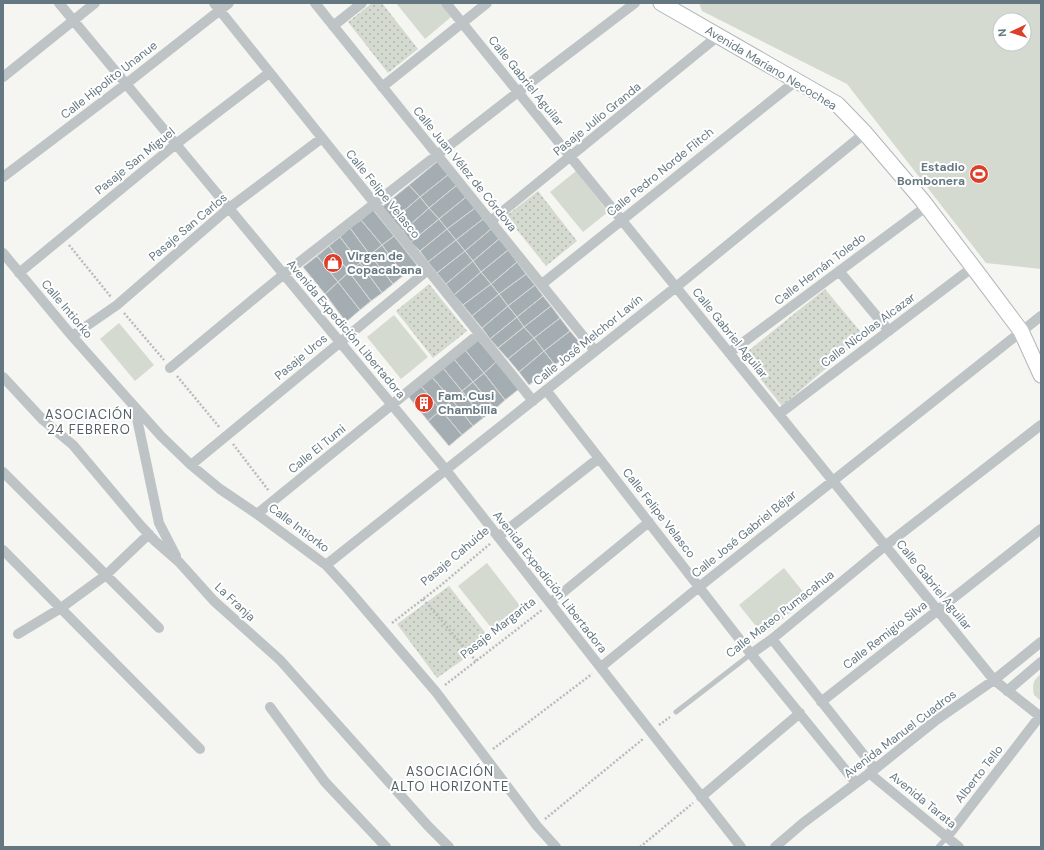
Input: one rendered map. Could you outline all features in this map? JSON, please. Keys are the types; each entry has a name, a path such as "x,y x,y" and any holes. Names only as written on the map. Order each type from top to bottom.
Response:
{"street":[{"name":"Avenida Expedición Libertadora","path":"59,3 446,470 741,847"},
{"path":"3,77 95,3"},
{"name":"Calle Hipolito Unanue","path":"3,177 126,84 216,7 229,3"},
{"name":"Calle Juan Vélez de Córdova","path":"315,3 596,351"},
{"path":"334,26 362,3"},
{"name":"Calle Gabriel Aguilar","path":"446,3 994,680 1040,717"},
{"path":"382,87 487,3"},
{"path":"170,368 284,274 374,203 635,3"},
{"name":"Avenida Mariano Necochea","path":"661,3 836,104 865,133 927,206 1021,331 1041,375"},
{"name":"Calle Felipe Velasco","path":"216,7 533,400"},
{"name":"Pasaje Julio Granda","path":"491,221 718,36"},
{"name":"Pasaje San Miguel","path":"19,272 176,144 269,73"},
{"name":"Calle Pedro Norde Flitch","path":"542,284 796,81"},
{"name":"Calle José Melchor Lavín","path":"326,565 676,287 865,133"},
{"name":"Pasaje San Carlos","path":"72,336 117,304 229,208 322,138"},
{"name":"Calle Hernán Toledo","path":"729,353 927,206"},
{"name":"Calle Intiorko","path":"3,253 72,336 161,436 191,465 220,489 257,514 326,565 384,629 436,692 537,826 556,847"},
{"name":"Calle Nicolas Alcazar","path":"779,414 973,267"},
{"name":"Pasaje Uros","path":"191,465 428,270"},
{"path":"839,271 888,331"},
{"name":"Calle José Gabriel Béjar","path":"601,667 832,480 1041,316"},
{"name":"Calle El Tumi","path":"257,514 479,334"},
{"name":"La Franja","path":"3,377 43,420 74,445 149,534 179,562 214,601 280,660 428,826 449,847"},
{"name":"Calle Felipe Velasco","path":"546,390 751,654 856,783"},
{"path":"135,407 160,523 179,562"},
{"name":"Calle Mateo Pumacahua","path":"751,654 772,639 886,546 1041,425"},
{"name":"Pasaje Cahuide","path":"498,536 599,458"},
{"path":"3,472 160,628"},
{"name":"Pasaje Margarita","path":"550,603 649,522"},
{"name":"Calle Remigio Silva","path":"821,702 1041,529"},
{"path":"18,634 61,608 106,575 149,534"},
{"path":"3,550 200,749"},
{"path":"772,639 872,771"},
{"name":"Avenida Manuel Cuadros","path":"775,847 935,721 994,680 1041,642"},
{"path":"1007,691 1041,662"},
{"path":"270,707 326,782 386,847"},
{"path":"701,797 800,713"},
{"name":"Alberto Tello","path":"947,837 1040,717"},
{"name":"Avenida Tarata","path":"872,771 959,847"}],"lane":[{"name":"Calle Mateo Pumacahua","path":"676,712 751,654"},
{"name":"Alberto Tello","path":"938,847 947,837"}],"path":[{"name":"Pasaje Cahuide","path":"384,629 423,599 498,536"},
{"path":"423,599 476,661"},
{"name":"Pasaje Margarita","path":"436,692 550,603"},
{"path":"483,756 601,667"},
{"path":"537,826 676,712"},
{"path":"640,847 701,797"}],"shaded area":[{"path":"372,3 382,3 418,49 388,73 348,22"},
{"path":"396,3 440,3 451,17 425,39"},
{"name":"Estadio Bombonera","path":"699,3 1041,3 1041,269 986,263 847,84 702,11"},
{"path":"576,171 608,212 583,232 550,192"},
{"path":"538,191 577,241 546,266 506,216"},
{"path":"429,284 467,331 433,358 396,311"},
{"path":"825,289 864,336 782,406 742,356"},
{"path":"394,315 428,357 401,379 367,337"},
{"path":"119,323 154,365 135,381 100,339"},
{"path":"487,563 521,607 493,630 458,586"},
{"path":"784,568 808,598 763,635 739,605"},
{"path":"449,586 491,640 437,678 397,624"},
{"path":"1041,674 1041,701 1034,695 1033,688 1036,678"}],"building":[{"path":"438,161 449,174 420,197 409,185"},
{"path":"449,174 457,185 429,208 420,197"},
{"path":"409,185 420,197 393,220 382,207"},
{"path":"457,185 466,197 439,219 429,208"},
{"path":"420,197 429,208 403,231 393,220"},
{"path":"466,197 475,208 447,229 439,219"},
{"path":"429,208 439,219 411,242 403,231"},
{"path":"475,208 483,219 456,240 447,229"},
{"path":"373,210 394,236 382,245 361,220"},
{"path":"439,219 447,229 420,251 411,242"},
{"path":"483,219 491,229 465,251 456,240"},
{"path":"361,220 382,245 370,255 350,228"},
{"path":"350,228 370,255 360,263 340,237"},
{"path":"447,229 456,240 428,262 420,251"},
{"path":"491,229 499,239 473,261 465,251"},
{"path":"394,236 417,265 404,275 382,245"},
{"path":"340,237 360,263 349,272 329,246"},
{"path":"499,239 508,250 481,272 473,261"},
{"path":"456,240 465,251 437,273 428,262"},
{"path":"382,245 404,275 393,284 370,255"},
{"path":"329,246 349,272 338,282 317,256"},
{"path":"508,250 517,262 491,284 481,272"},
{"path":"465,251 473,261 446,284 437,273"},
{"path":"370,255 393,284 382,293 360,263"},
{"path":"317,256 338,282 325,294 303,267"},
{"path":"473,261 481,272 454,295 446,284"},
{"path":"517,262 526,274 499,294 491,284"},
{"path":"360,263 382,293 371,301 349,272"},
{"path":"349,272 371,301 360,310 338,282"},
{"path":"481,272 491,284 463,305 454,295"},
{"path":"526,274 535,285 508,306 499,294"},
{"path":"338,282 360,310 346,322 325,294"},
{"path":"491,284 499,294 472,316 463,305"},
{"path":"535,285 543,296 517,317 508,306"},
{"path":"499,294 508,306 482,328 472,316"},
{"path":"543,296 551,306 524,327 517,317"},
{"path":"508,306 517,317 490,339 482,328"},
{"path":"551,306 560,318 534,338 524,327"},
{"path":"517,317 524,327 498,348 490,339"},
{"path":"560,318 570,331 544,351 534,338"},
{"path":"524,327 534,338 508,359 498,348"},
{"path":"570,331 581,344 555,365 544,351"},
{"path":"534,338 544,351 519,372 508,359"},
{"path":"478,340 496,362 484,373 465,350"},
{"path":"465,350 484,373 473,382 454,359"},
{"path":"544,351 555,365 529,385 519,372"},
{"path":"454,359 473,382 462,391 443,368"},
{"path":"496,362 519,389 505,400 484,373"},
{"path":"443,368 462,391 452,400 432,377"},
{"path":"484,373 505,400 495,409 473,382"},
{"path":"432,377 452,400 441,410 421,386"},
{"path":"473,382 495,409 483,418 462,391"},
{"name":"Fam. Cusi Chambilla","path":"421,386 441,410 428,421 408,396"},
{"path":"462,391 483,418 473,426 452,400"},
{"path":"452,400 473,426 462,435 441,410"},
{"path":"441,410 462,435 449,446 428,421"}],"place":[{"name":"Estadio Bombonera","path":"979,174"},
{"name":"Virgen de Copacabana","path":"333,263"},
{"name":"Fam. Cusi Chambilla","path":"424,403"}],"district":[{"name":"ASOCIACIÓN 24 FEBRERO","path":"89,422"},
{"name":"ASOCIACIÓN ALTO HORIZONTE","path":"450,778"}]}
